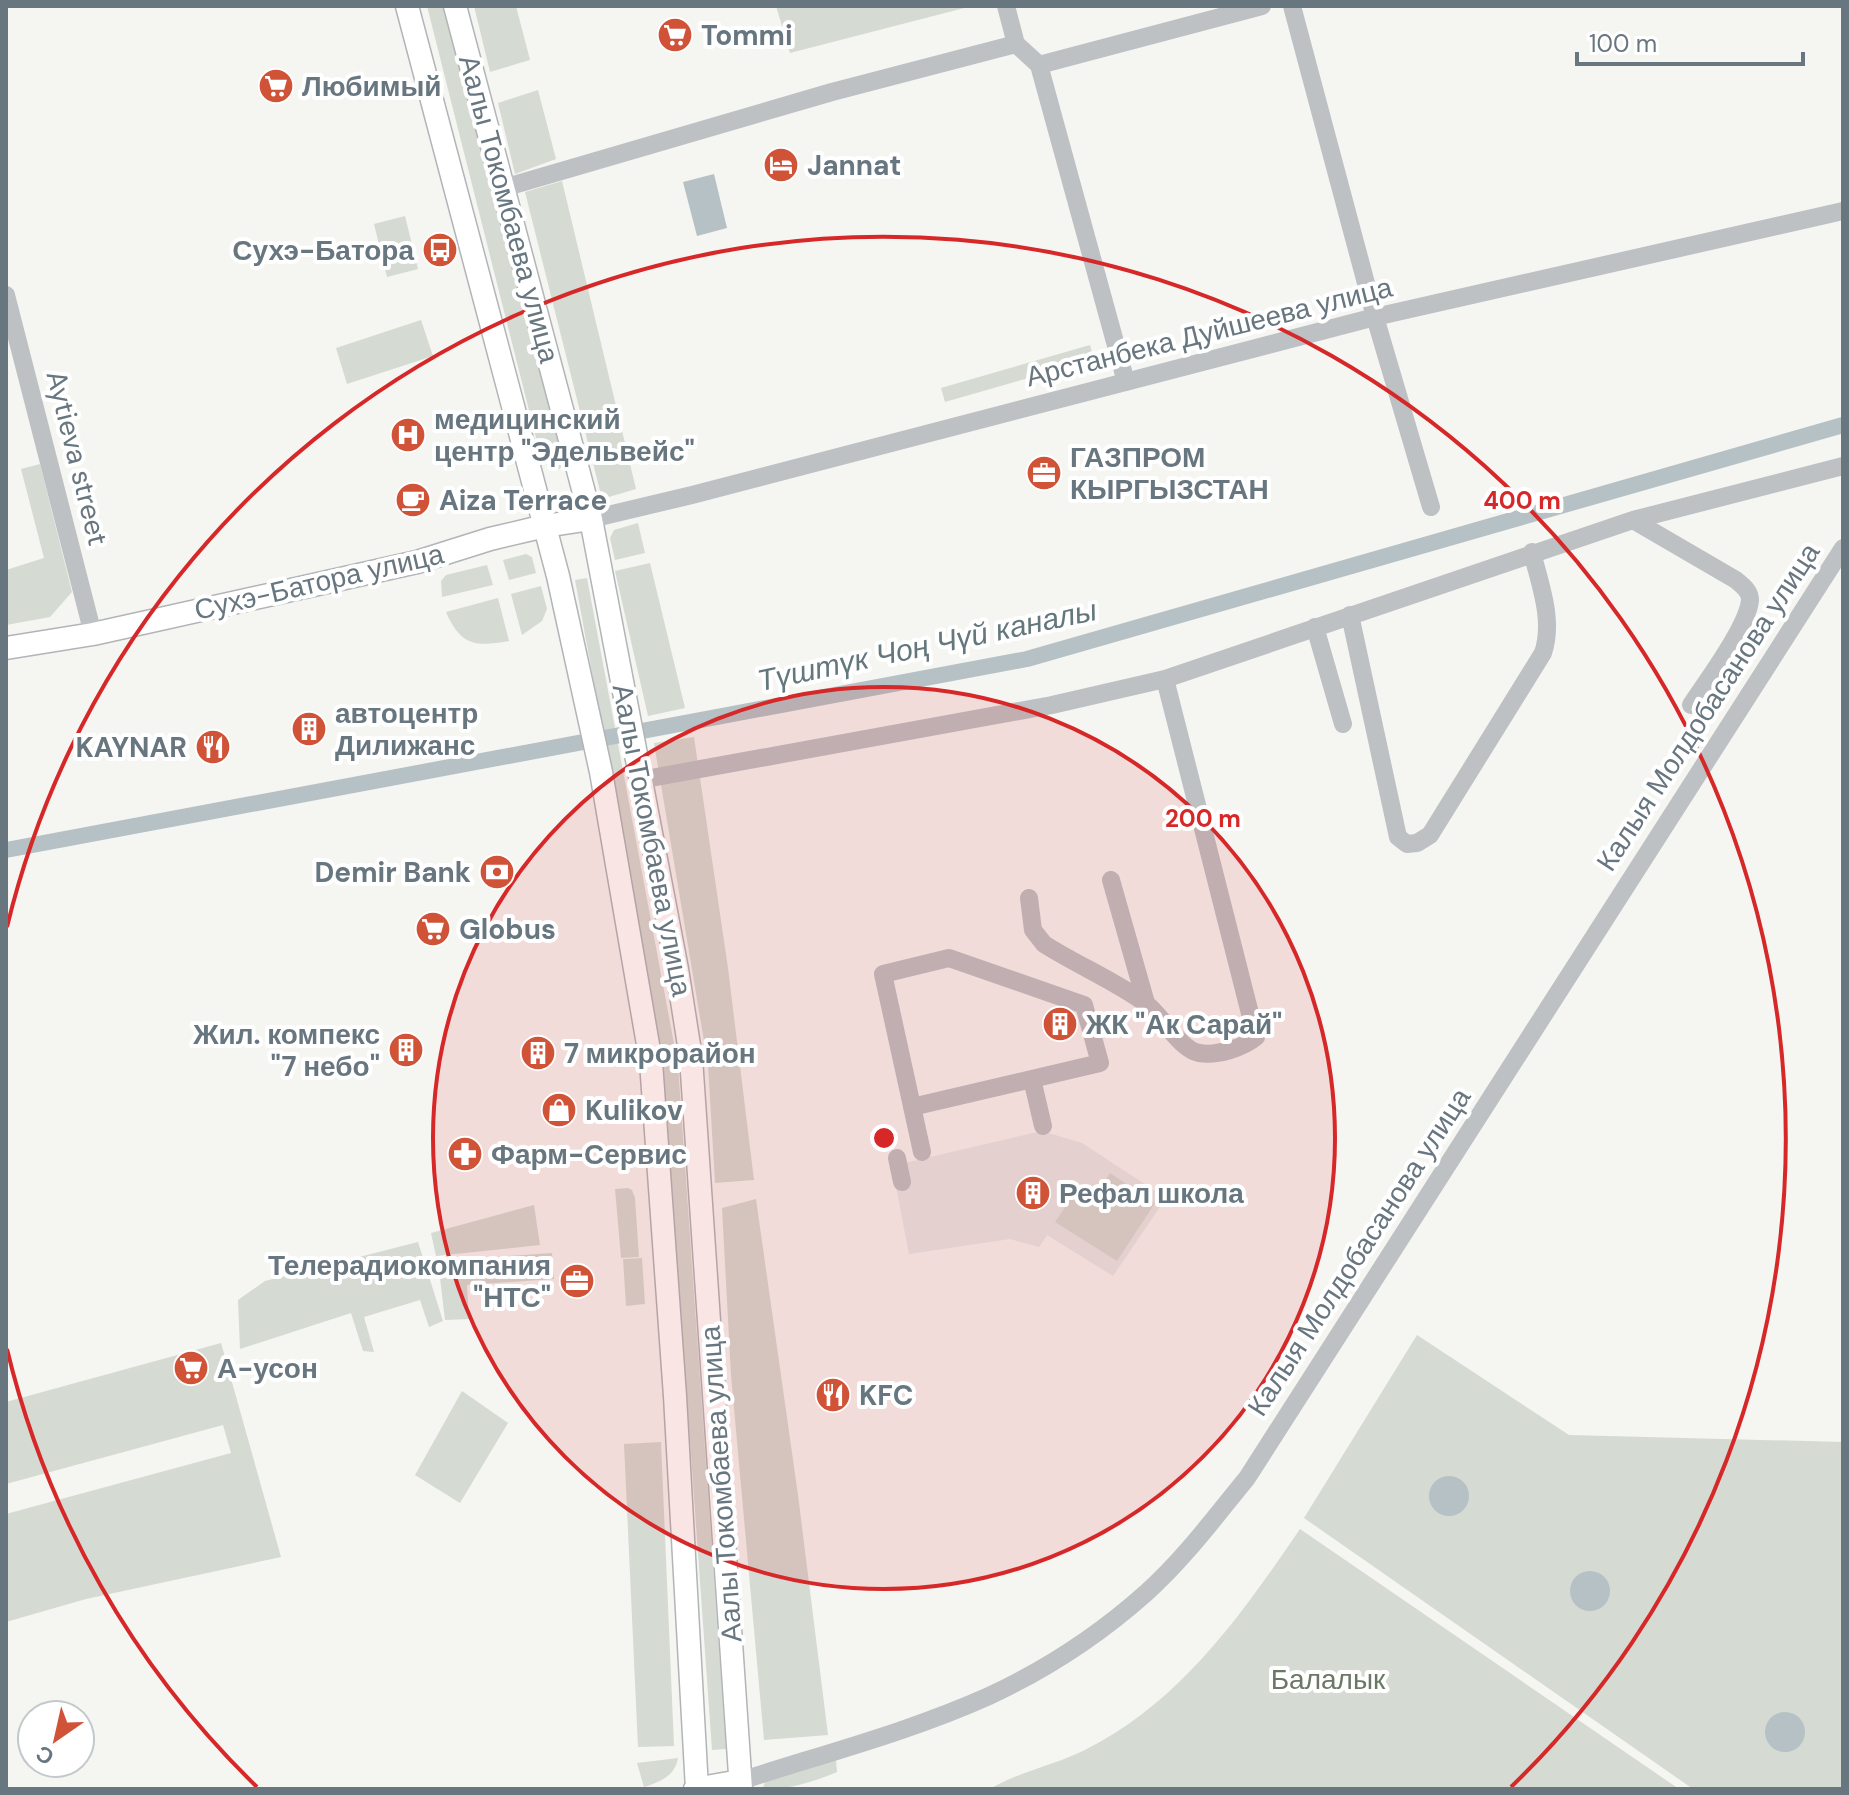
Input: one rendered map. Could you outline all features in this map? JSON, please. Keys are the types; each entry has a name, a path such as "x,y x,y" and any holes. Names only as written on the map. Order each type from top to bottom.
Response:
{"main road":[{"name":"Аалы Токомбаева улица","path":"407,6 545,526 601,772 651,1062 676,1418 696,1789"},
{"name":"Аалы Токомбаева улица","path":"455,6 591,519 677,969 691,1058 741,1785"},
{"name":"Сухэ-Батора улица","path":"6,648 93,634 417,562 545,526 591,519"},
{"path":"696,1789 741,1785"}],"street":[{"path":"1006,6 1016,44 1039,65 1126,382"},
{"path":"1039,65 1242,8 1262,6"},
{"path":"1292,6 1375,317 1431,507"},
{"path":"503,188 832,92 1016,44"},
{"name":"Арстанбека Дуйшеева улица","path":"591,519 1375,317 1843,211"},
{"name":"Aytieva street","path":"6,295 93,634"},
{"path":"638,773 1052,705 1165,679 1633,520 1843,466"},
{"path":"1633,520 1736,580 1749,594 1744,620 1691,705"},
{"name":"Калыя Молдобасанова улица","path":"741,1785 926,1720 1032,1674 1113,1619 1147,1592 1182,1556 1247,1478 1843,548"},
{"path":"1350,615 1398,837 1407,844 1417,843 1430,835 1543,653 1548,639 1547,613 1532,552"},
{"path":"1315,627 1343,724"},
{"path":"1029,898 1033,930 1044,944 1146,1003 1189,1049 1200,1053 1245,1046 1256,1037 1165,679"},
{"path":"1111,880 1146,1003"},
{"path":"912,1107 1100,1063 1084,1005 949,958 883,974 912,1107 922,1152"},
{"path":"1032,1079 1043,1126"},
{"path":"897,1158 902,1182"}],"shaded area":[{"path":"714,174 727,228 697,236 683,182"},
{"path":"1042,1131 1082,1143 1166,1198 1113,1276 1047,1235 1039,1247 1010,1239 909,1254 892,1166"},
{"path":"1449,1476 1463,1482 1469,1496 1463,1510 1449,1516 1435,1510 1429,1496 1435,1482"},
{"path":"1590,1571 1604,1577 1610,1591 1604,1605 1590,1611 1576,1605 1570,1591 1576,1577"},
{"path":"1785,1712 1799,1718 1805,1732 1799,1746 1785,1752 1771,1746 1765,1732 1771,1718"}],"green space":[{"path":"427,6 448,6 566,463 558,470 544,463 536,438"},
{"path":"474,6 516,6 530,60 490,72"},
{"path":"776,6 972,6 790,53"},
{"path":"538,90 556,159 515,174 498,103"},
{"path":"562,181 636,489 602,499 525,192"},
{"path":"405,216 418,269 387,277 374,224"},
{"path":"421,320 433,356 347,384 336,348"},
{"path":"1090,345 1094,359 945,402 941,388"},
{"path":"40,464 72,592 50,617 6,625 6,570 44,558 21,469"},
{"path":"638,523 645,553 615,560 610,538 614,530"},
{"path":"526,554 532,557 536,573 509,580 503,560"},
{"path":"650,563 685,708 648,716 615,571"},
{"path":"487,565 493,585 442,597 441,581 446,575"},
{"path":"587,578 678,1065 726,1749 712,1750 663,1061 575,580"},
{"path":"541,586 547,609 542,621 522,635 511,594"},
{"path":"498,598 509,641 487,644 470,642 457,632 446,612"},
{"path":"694,737 728,968 754,1180 715,1183 708,1065 654,743"},
{"path":"1110,1173 1155,1203 1117,1261 1055,1222 1080,1185 1096,1195"},
{"path":"628,1188 635,1198 639,1257 621,1258 615,1189"},
{"path":"756,1199 828,1735 764,1740 731,1375 722,1208"},
{"path":"534,1205 540,1245 436,1256 431,1233"},
{"path":"418,1242 443,1321 429,1327 420,1300 364,1317 374,1352 363,1351 351,1313 240,1349 238,1300 265,1281"},
{"path":"552,1253 554,1279 467,1285 469,1319 445,1320 438,1261"},
{"path":"642,1258 645,1304 626,1306 623,1259"},
{"path":"1417,1335 1569,1435 1843,1442 1843,1789 1693,1789 1304,1518"},
{"path":"221,1343 281,1557 86,1599 6,1622 6,1514 231,1453 223,1425 6,1484 6,1402"},
{"path":"462,1391 508,1423 460,1503 415,1475"},
{"path":"661,1442 674,1746 638,1747 624,1444"},
{"name":"Балалык","path":"1300,1529 1679,1789 990,1789 1085,1750 1151,1707 1180,1681 1232,1624"},
{"path":"678,1758 670,1774 644,1787 637,1763"},
{"path":"836,1760 837,1772 791,1787 763,1788 766,1779"}],"waterway":[{"name":"Түштүк Чоң Чүй каналы","path":"6,850 1027,659 1843,425"}],"place":[{"name":"Tommi","path":"675,35"},
{"name":"Любимый","path":"276,86"},
{"name":"Jannat","path":"781,165"},
{"name":"Сухэ-Батора","path":"440,250"},
{"name":"медицинский центр \"Эдельвейс\"","path":"408,435"},
{"name":"ГАЗПРОМ КЫРГЫЗСТАН","path":"1044,473"},
{"name":"Aiza Terrace","path":"413,500"},
{"name":"автоцентр Дилижанс","path":"309,729"},
{"name":"KAYNAR","path":"213,747"},
{"name":"Demir Bank","path":"497,872"},
{"name":"Globus","path":"433,929"},
{"name":"ЖК \"Ак Сарай\"","path":"1060,1024"},
{"name":"Жил. компекс \"7 небо\"","path":"406,1050"},
{"name":"7 микрорайон","path":"538,1053"},
{"name":"Kulikov","path":"559,1110"},
{"name":"Фарм-Сервис","path":"465,1154"},
{"name":"Рефал школа","path":"1033,1193"},
{"name":"Телерадиокомпания \"НТС\"","path":"577,1281"},
{"name":"А-усон","path":"191,1368"},
{"name":"KFC","path":"833,1395"}]}
